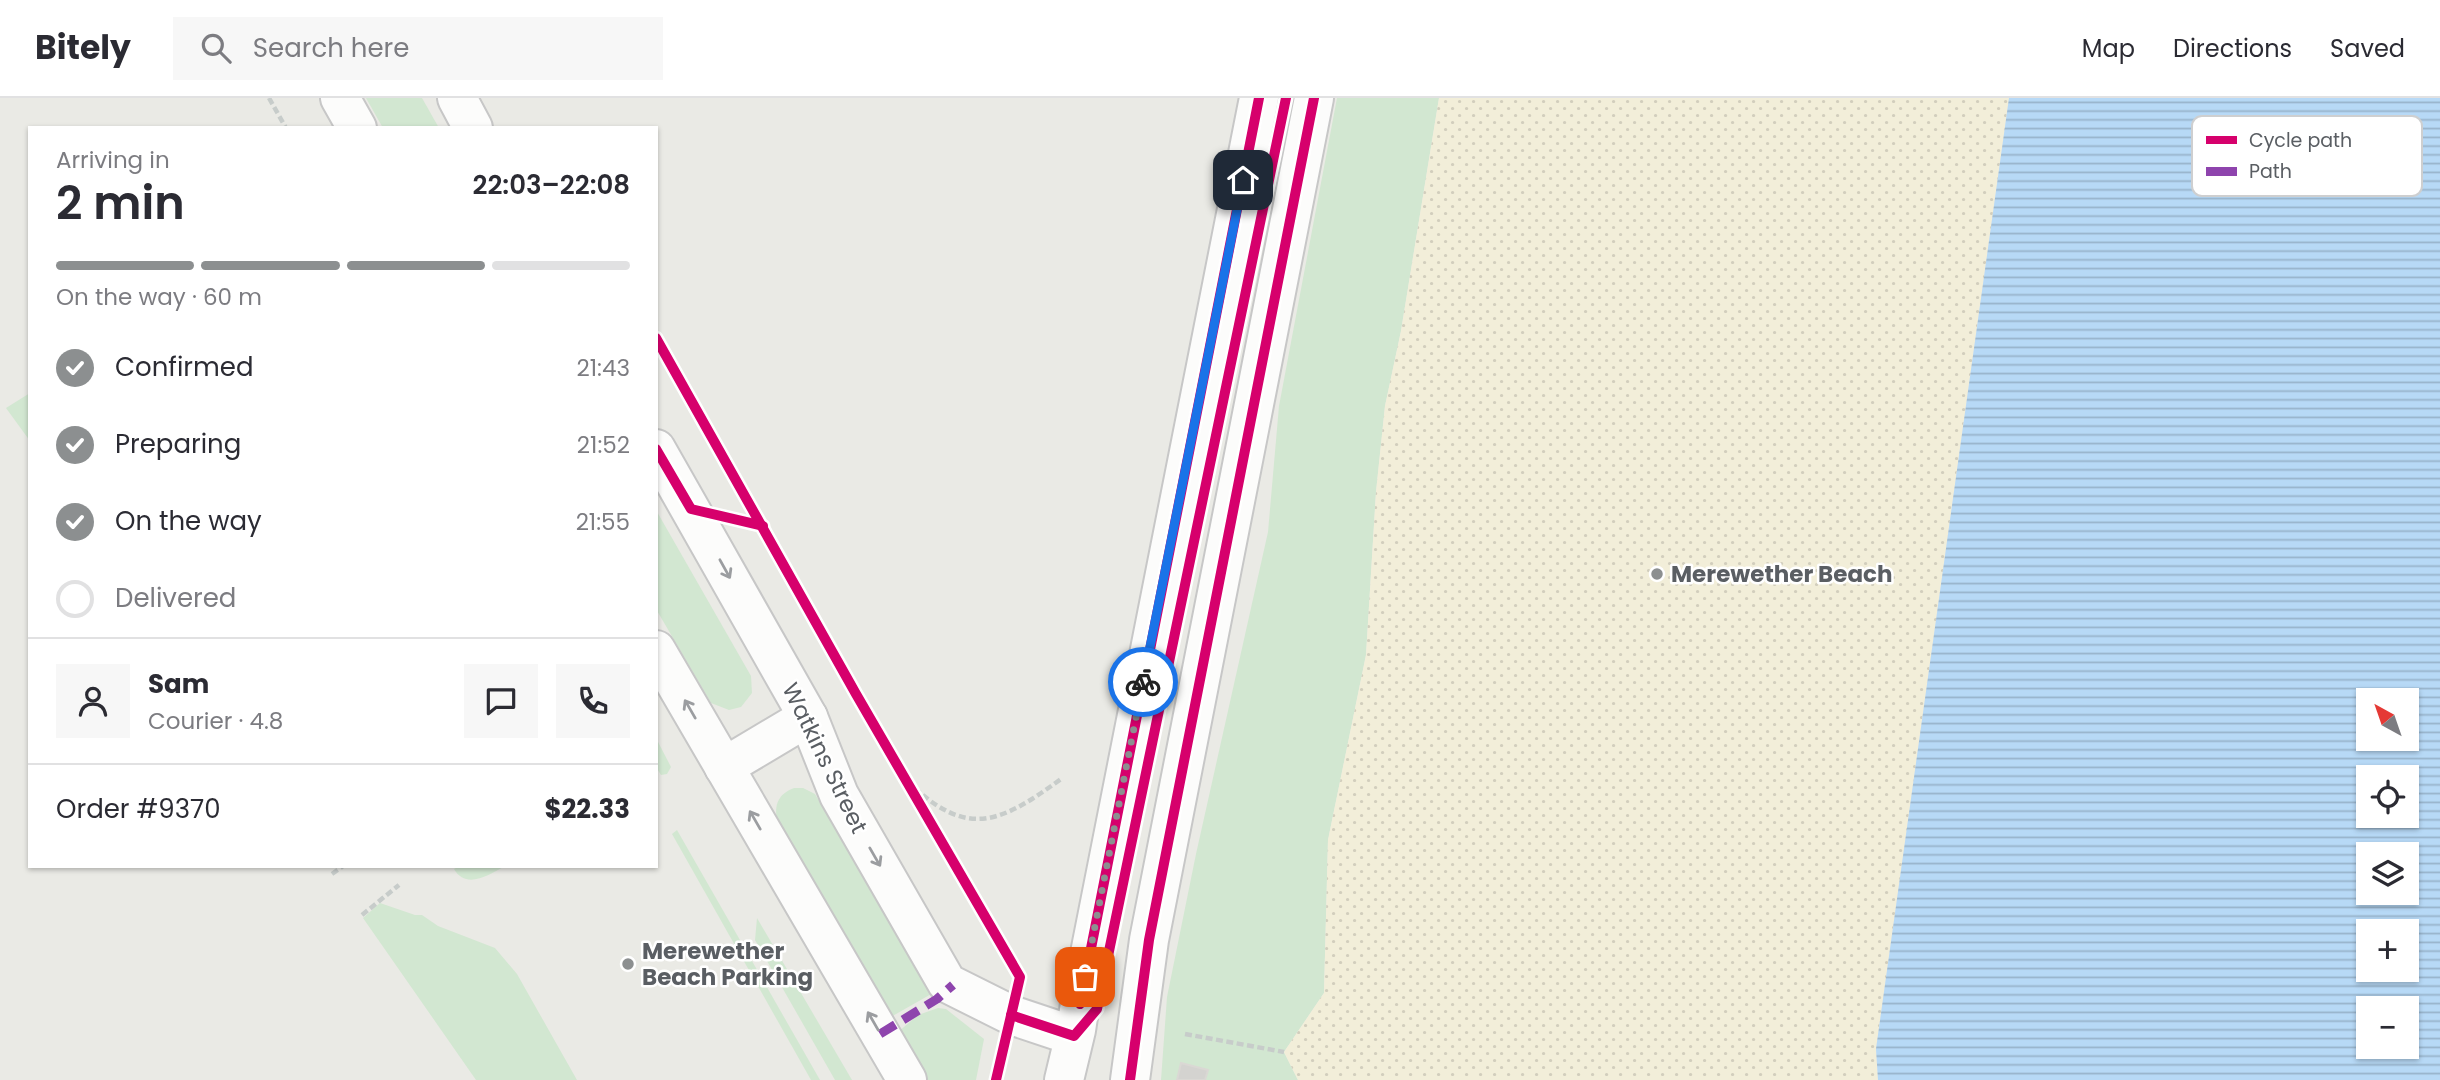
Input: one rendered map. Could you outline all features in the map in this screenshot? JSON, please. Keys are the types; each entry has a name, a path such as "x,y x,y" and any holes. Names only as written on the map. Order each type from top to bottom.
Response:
{"street":[{"path":"340,98 356,126"},
{"path":"457,98 473,126"},
{"path":"1064,1080 1259,98"},
{"path":"1130,1080 1149,940 1314,98"},
{"name":"Watkins Street","path":"658,453 808,716 839,795 947,983 1011,1015 1074,1036"},
{"path":"658,653 907,1080"},
{"path":"724,767 808,716"}],"path":[{"path":"269,98 284,126"},
{"path":"901,770 924,810"},
{"path":"907,781 936,807 964,819 976,819 1001,815 1026,805 1061,779"},
{"path":"332,874 340,868"},
{"path":"362,915 399,885"},
{"path":"1174,1032 1284,1052"}],"green space":[{"path":"366,98 422,98 438,126 382,126"},
{"path":"1337,98 1439,98 1401,331 1385,406 1376,492 1366,655 1328,840 1324,993 1284,1052 1298,1080 1161,1080 1167,997 1268,532 1279,406"},
{"path":"28,394 28,438 6,408"},
{"path":"658,513 751,676 752,693 741,707 729,710 711,703 658,612"},
{"path":"658,742 671,767 667,774 661,775 658,770"},
{"path":"794,788 803,788 815,794 933,993 889,1018 777,820 778,801 784,793"},
{"path":"677,830 820,1080 811,1080 672,834"},
{"path":"501,868 471,880 465,879 454,869"},
{"path":"380,903 422,915 438,926 495,948 517,974 577,1080 476,1080 363,918"},
{"path":"757,918 852,1080 835,1080 755,940"},
{"path":"938,1008 946,1009 984,1039 976,1080 924,1080 897,1033 918,1015"}],"sand":[{"name":"Merewether Beach","path":"1439,98 2009,98 1876,1049 1878,1080 1298,1080 1284,1052 1324,993 1328,840 1366,655 1376,492 1385,406 1401,331"}],"water":[{"path":"2009,98 2440,98 2440,1080 1878,1080 1876,1049"}],"building":[{"path":"1181,1063 1208,1070 1205,1080 1177,1080"}],"marked path":[{"path":"880,1034 937,999 953,985"}],"cycle path":[{"path":"1080,1004 1259,98"},
{"path":"1011,1015 1074,1036 1097,1009 1286,98"},
{"path":"1130,1080 1149,940 1314,98"},
{"path":"658,342 856,694 1020,977 996,1080"},
{"path":"658,452 691,509 763,526"}],"way so far":[{"path":"1085,977 1143,682"}],"place":[{"name":"Merewether Beach","path":"1657,574"},
{"name":"Merewether Beach Parking","path":"628,964"}],"route":[{"path":"1143,682 1243,180"}]}
